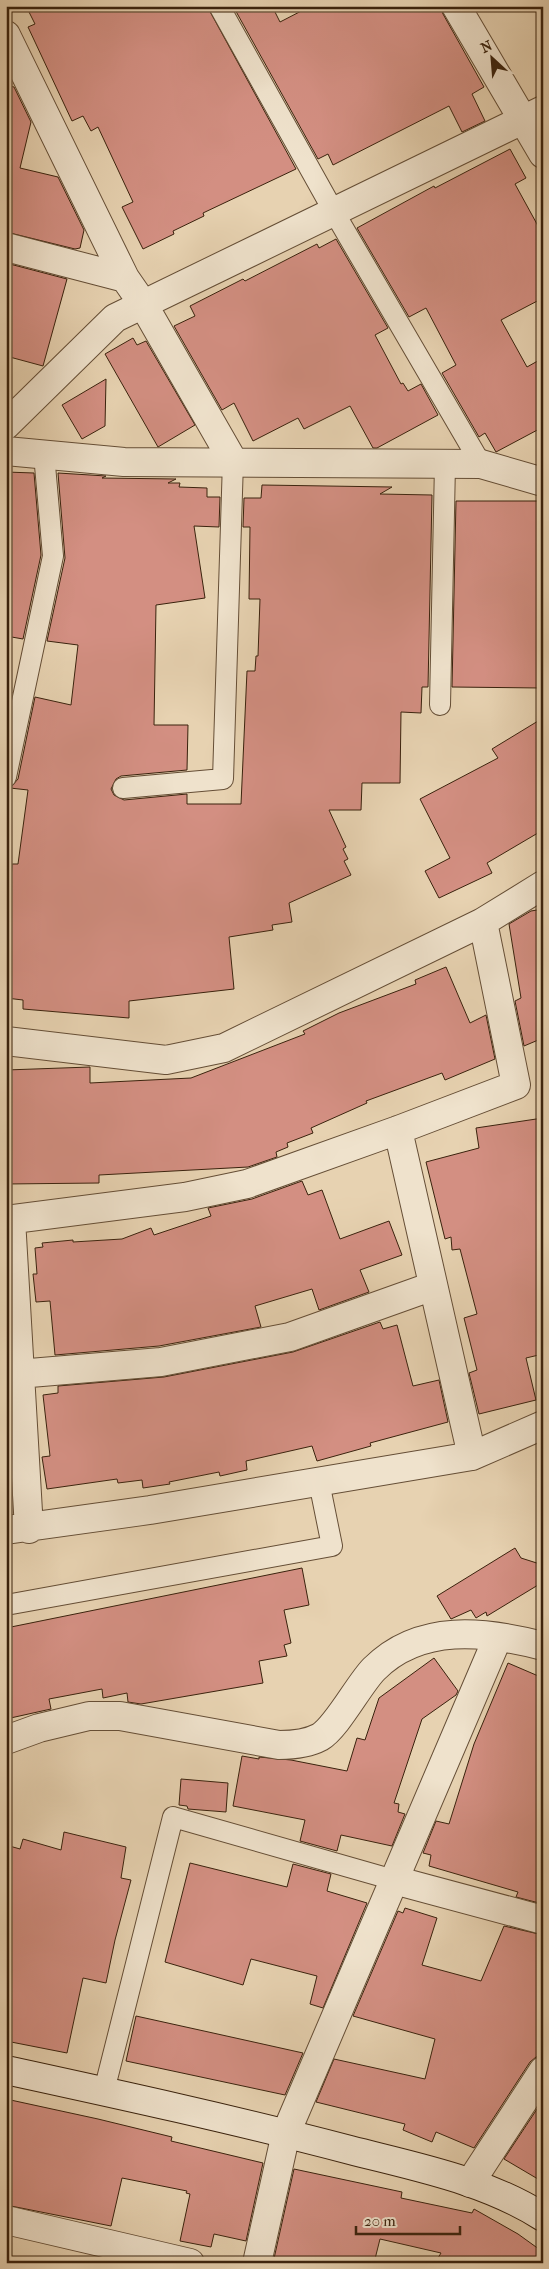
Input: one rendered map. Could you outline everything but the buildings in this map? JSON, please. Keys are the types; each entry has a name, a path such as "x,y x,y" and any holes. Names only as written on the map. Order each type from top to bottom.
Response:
{"street":[{"path":"456,6 533,115 543,154"},
{"path":"6,35 14,64 125,278 143,304 233,461"},
{"path":"6,426 115,318 533,115"},
{"path":"6,247 125,278"},
{"path":"6,451 124,462 233,461 481,464 543,482"},
{"path":"6,1041 166,1060 224,1048 483,922 543,885"},
{"path":"483,922 516,1085 398,1130 246,1184 185,1197 8,1220 18,1529 472,1456 543,1426"},
{"path":"398,1130 472,1456"},
{"path":"12,1375 161,1362 290,1337 433,1286"},
{"path":"6,1740 39,1728 89,1716 120,1716 279,1745 298,1744 321,1736 373,1670 393,1652 415,1641 454,1633 498,1637 543,1646"},
{"path":"257,2263 286,2133 498,1637"},
{"path":"394,1880 543,1920"},
{"path":"6,2070 286,2133 445,2174 518,2201 543,2217"},
{"path":"470,2183 543,2071"},
{"path":"6,2220 190,2263"}],"lane":[{"path":"219,6 334,212 481,464"},
{"path":"6,776 52,556 44,454"},
{"path":"123,788 223,779 233,461"},
{"path":"440,705 445,464"},
{"path":"6,1605 332,1546 319,1482"},
{"path":"104,2092 173,1817 394,1880"}]}
